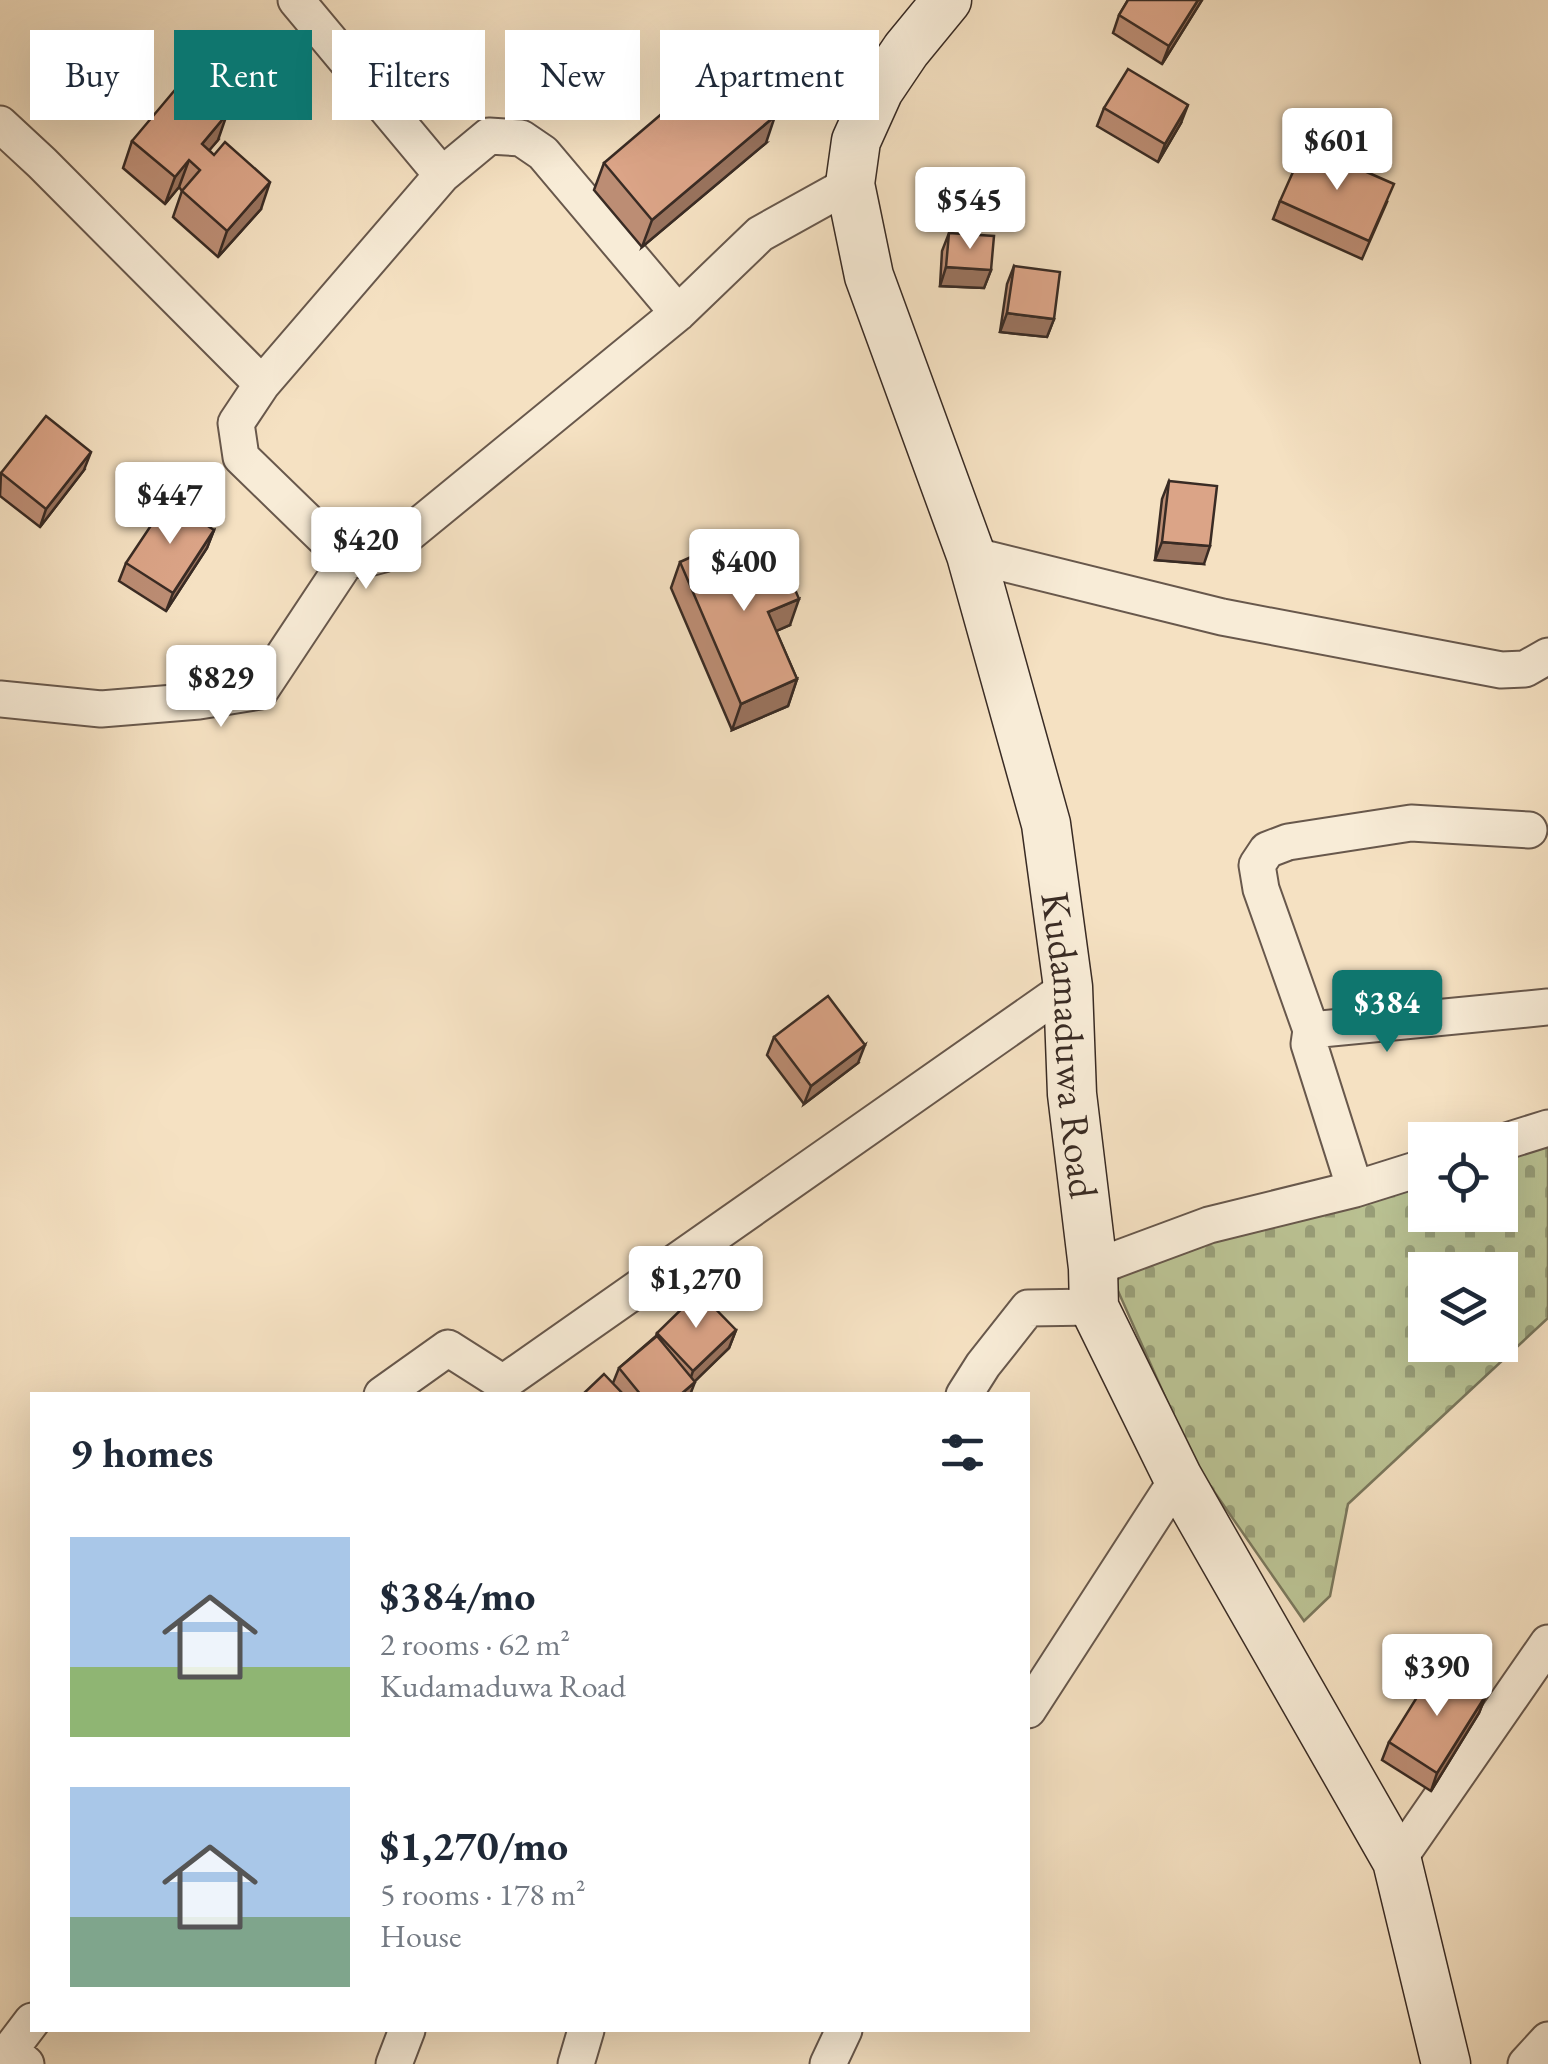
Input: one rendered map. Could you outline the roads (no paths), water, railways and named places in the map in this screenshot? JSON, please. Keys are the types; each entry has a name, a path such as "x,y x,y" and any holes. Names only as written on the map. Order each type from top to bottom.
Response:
{"street":[{"path":"296,0 442,174"},
{"name":"Kudamaduwa Road","path":"947,0 879,90 856,140 850,184 869,276 971,555 1046,824 1068,987 1072,1094 1094,1288 1178,1478 1397,1861 1446,2064"},
{"path":"0,124 262,384"},
{"path":"678,313 543,154 521,138 489,136 442,174 262,384 236,423 241,457 347,560 384,554 678,313 760,234 850,184"},
{"path":"971,555 1222,618 1501,670 1525,669 1548,656"},
{"path":"0,699 102,709 199,701 260,691 347,560"},
{"path":"1356,1189 1309,1044 1311,1030 1261,889 1257,866 1267,850 1288,842 1411,823 1529,830"},
{"path":"386,1392 448,1348 503,1383 1068,987"},
{"path":"1311,1030 1548,1007"},
{"path":"1518,1137 1548,1128"},
{"path":"966,1392 1028,1308 1094,1288 1209,1225 1408,1172"},
{"path":"1030,1707 1178,1478"},
{"path":"1397,1861 1548,1642"},
{"path":"12,2059 30,2025"},
{"path":"394,2064 406,2032"},
{"path":"576,2064 585,2032"},
{"path":"828,2064 843,2032"},
{"path":"1526,2064 1548,2040"}]}
